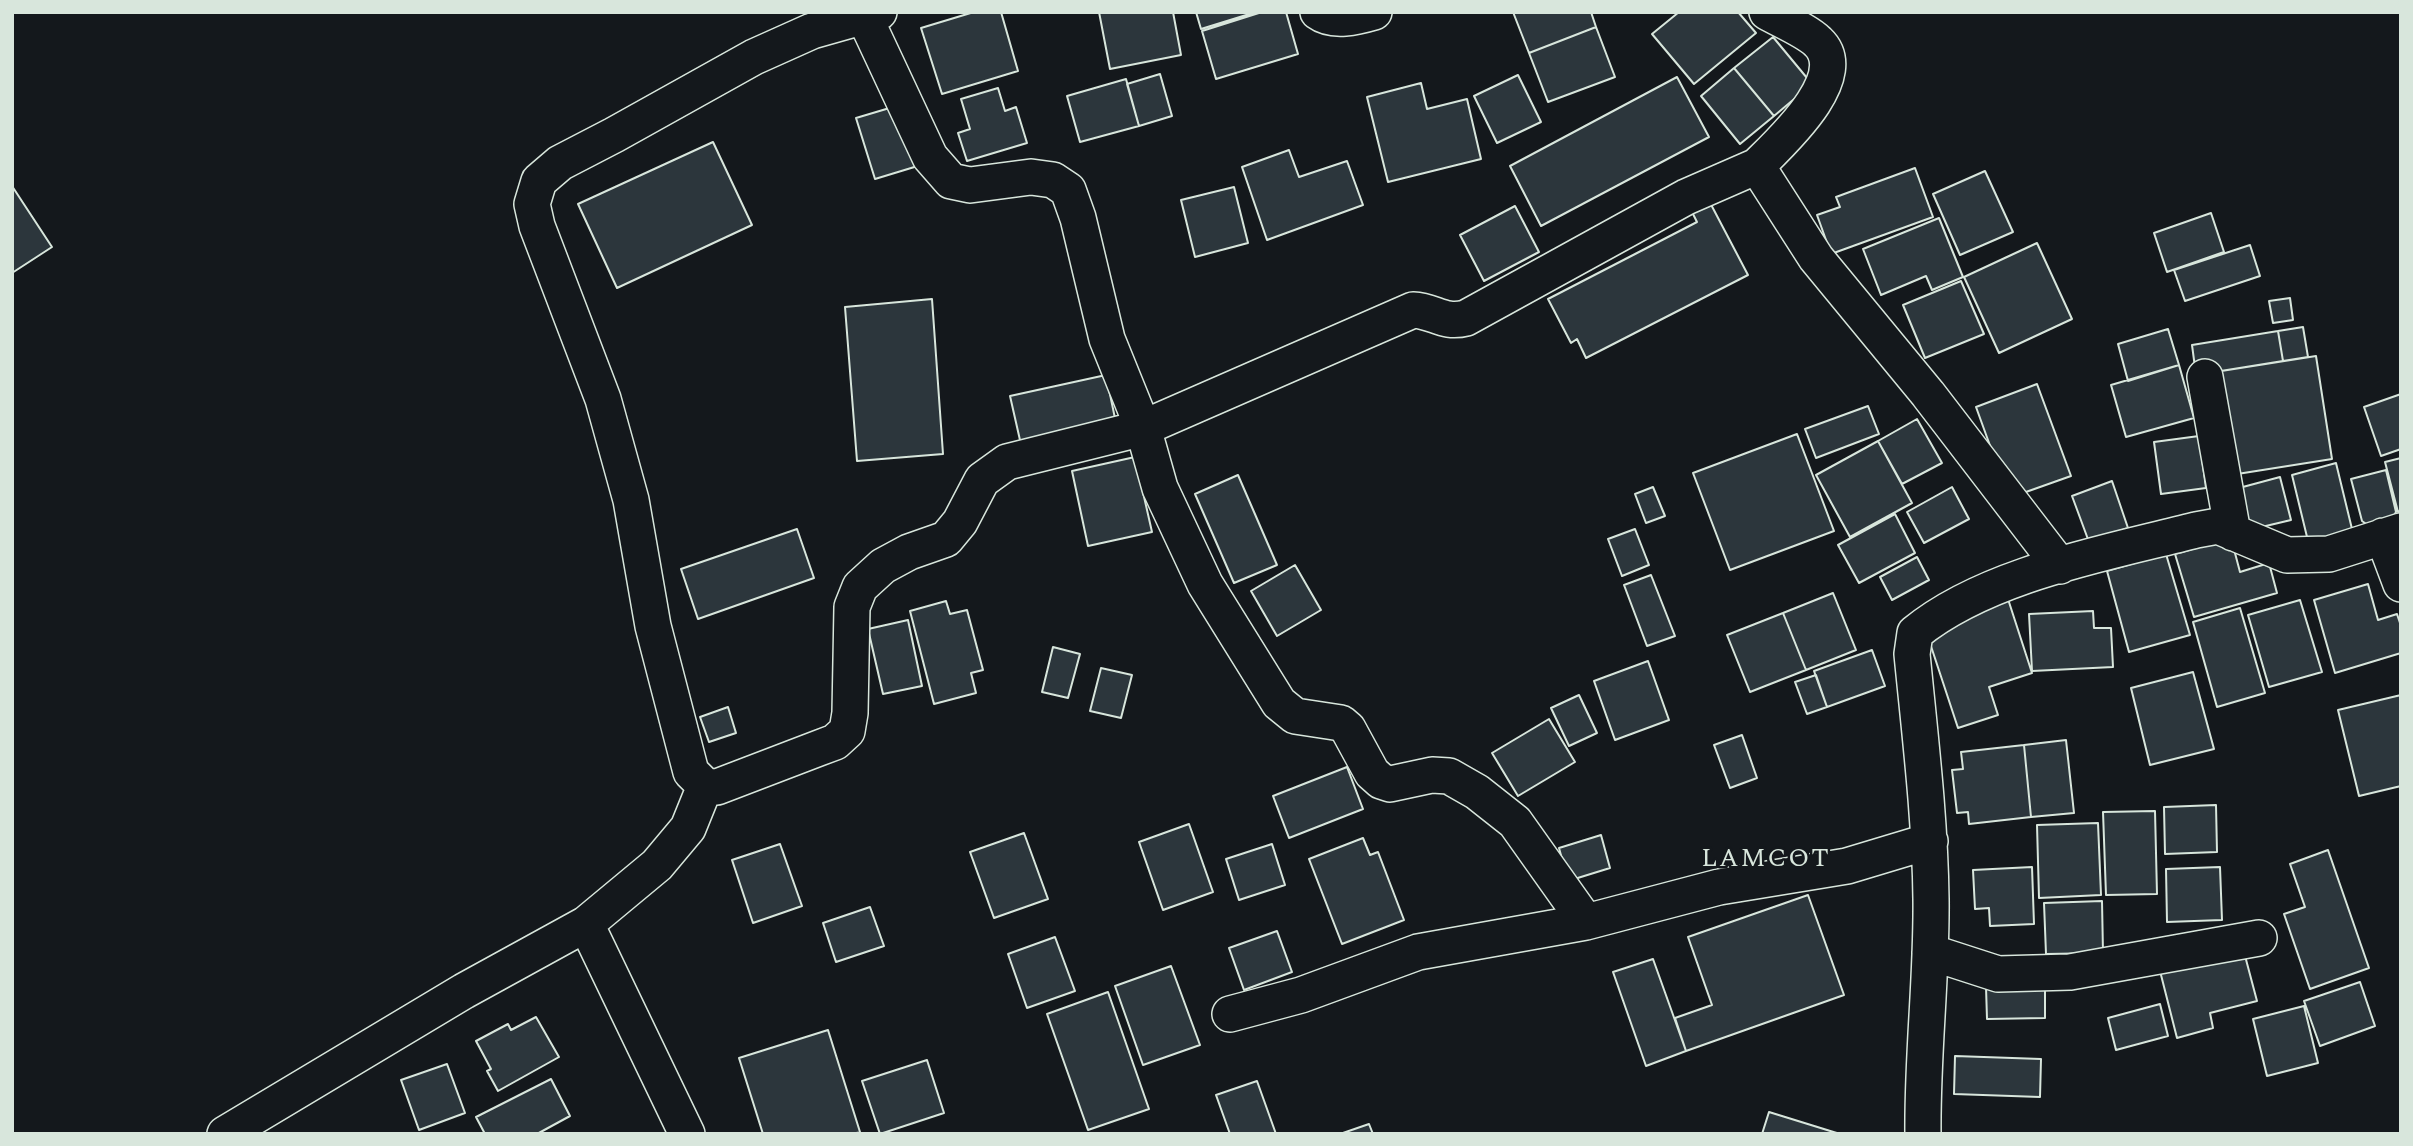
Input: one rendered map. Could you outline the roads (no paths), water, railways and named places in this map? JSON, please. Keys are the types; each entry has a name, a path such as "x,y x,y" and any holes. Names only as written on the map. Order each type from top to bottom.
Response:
{"street":[{"path":"1318,12 1322,16 1345,19 1374,12"},
{"path":"1586,922 1515,822 1477,792 1448,776 1432,775 1390,784 1381,781 1372,773 1348,729 1340,723 1295,716 1279,703 1205,584 1160,488 1143,428 1107,340 1078,218 1068,190 1053,180 1031,177 970,185 951,181 930,157 872,14 812,31 754,57 560,163 540,181 532,204 537,226 603,399 631,499 653,626 691,772 705,786 717,787 835,742 847,731 850,713 852,607 860,587 883,566 909,552 946,539 960,522 982,480 1007,463 1143,428 1413,310 1426,311 1446,321 1466,318 1686,197 1758,166 1798,124 1825,83 1829,66 1826,52 1818,41 1767,12"},
{"path":"1758,166 1816,258 1928,394 2060,566"},
{"path":"2205,377 2233,533"},
{"path":"1923,1134 1930,952 1930,841 1912,654 1915,632 1934,618 1987,590 2060,566 2218,526 2287,555 2329,554 2392,533 2401,583"},
{"path":"225,1134 464,991 586,924 657,865 688,828 705,786"},
{"path":"1230,1014 1301,995 1418,952 1586,922 1719,887 1847,866 1930,841"},
{"path":"586,924 687,1134"},
{"path":"1930,952 1998,974 2070,972 2259,937"}],"district":[{"name":"LAMCOT","path":"1766,861"}]}
